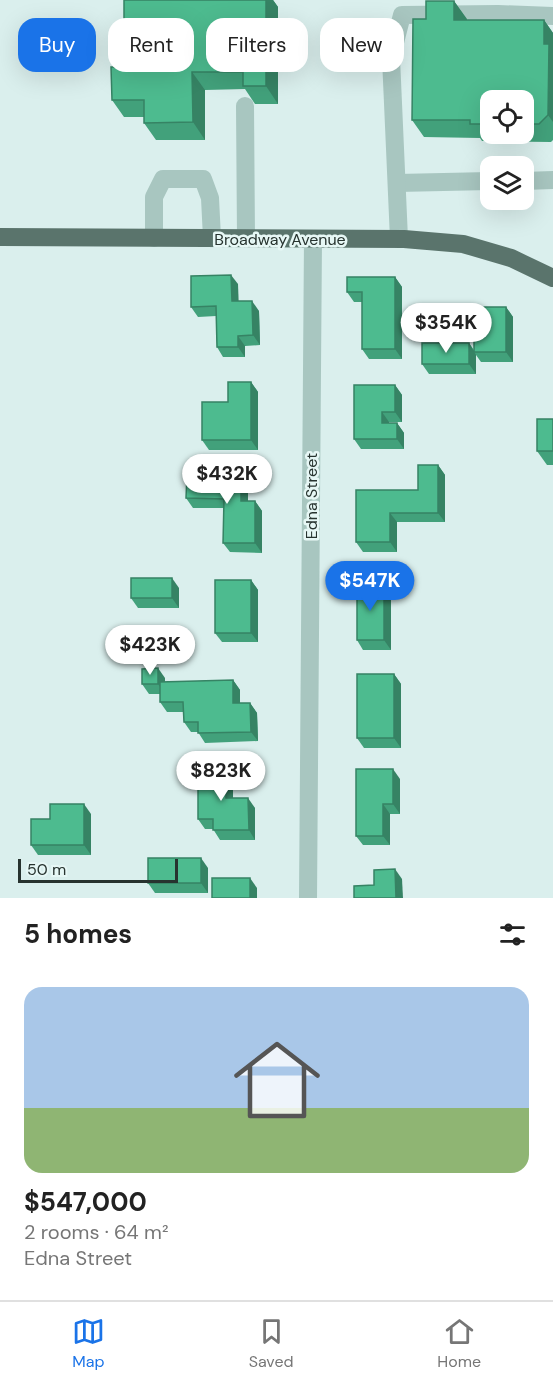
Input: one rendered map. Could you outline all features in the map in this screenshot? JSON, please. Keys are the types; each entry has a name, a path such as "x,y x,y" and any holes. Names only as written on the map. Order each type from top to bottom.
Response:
{"main road":[{"name":"Broadway Avenue","path":"0,237 399,239 463,244 511,258 553,278"}],"street":[{"path":"399,239 391,58 402,15 553,16"},
{"path":"245,106 246,238"},
{"path":"154,238 154,197 163,179 203,179 210,198 212,238"},
{"path":"534,181 553,180"},
{"path":"397,183 480,182"},
{"name":"Edna Street","path":"308,898 313,239"}],"building":[{"path":"124,0 266,0 266,18 206,18 206,72 194,72 194,18 124,18"},
{"path":"426,1 454,1 454,20 544,20 544,44 549,44 548,115 539,124 534,124 534,90 480,90 480,124 470,124 470,120 412,120 413,19 426,19"},
{"path":"111,72 192,72 193,122 144,123 144,100 112,100"},
{"path":"243,72 266,72 266,86 243,86"},
{"path":"231,275 232,301 252,301 253,335 238,336 238,347 217,347 216,306 191,307 191,276"},
{"path":"347,277 395,277 395,349 362,349 362,292 347,292"},
{"path":"474,307 506,307 506,352 474,352"},
{"path":"422,343 469,343 469,364 422,364"},
{"path":"228,382 251,382 251,440 202,440 202,402 228,402"},
{"path":"354,385 395,385 395,412 382,412 382,423 397,423 397,439 354,439"},
{"path":"537,419 553,419 553,451 537,451"},
{"path":"418,465 438,465 438,513 390,513 390,542 356,542 356,490 418,490"},
{"path":"187,475 241,475 241,501 255,501 255,543 223,543 224,499 186,498"},
{"path":"131,578 172,578 172,598 131,598"},
{"path":"215,580 251,580 251,633 215,633"},
{"path":"357,583 384,583 384,640 357,640"},
{"path":"158,668 158,684 142,684 142,669"},
{"path":"357,674 394,674 394,738 357,738"},
{"path":"233,680 233,703 250,703 251,732 198,733 198,722 184,722 183,702 160,702 160,682"},
{"path":"198,769 226,769 226,798 248,798 249,830 213,830 213,819 198,819"},
{"path":"356,769 393,769 393,804 383,804 383,836 356,836"},
{"path":"50,804 84,804 84,845 31,845 31,819 50,819"},
{"path":"148,858 201,858 201,883 148,883"},
{"path":"395,869 396,898 354,898 354,886 374,885 374,870"},
{"path":"212,878 250,878 250,898 212,898"}]}
